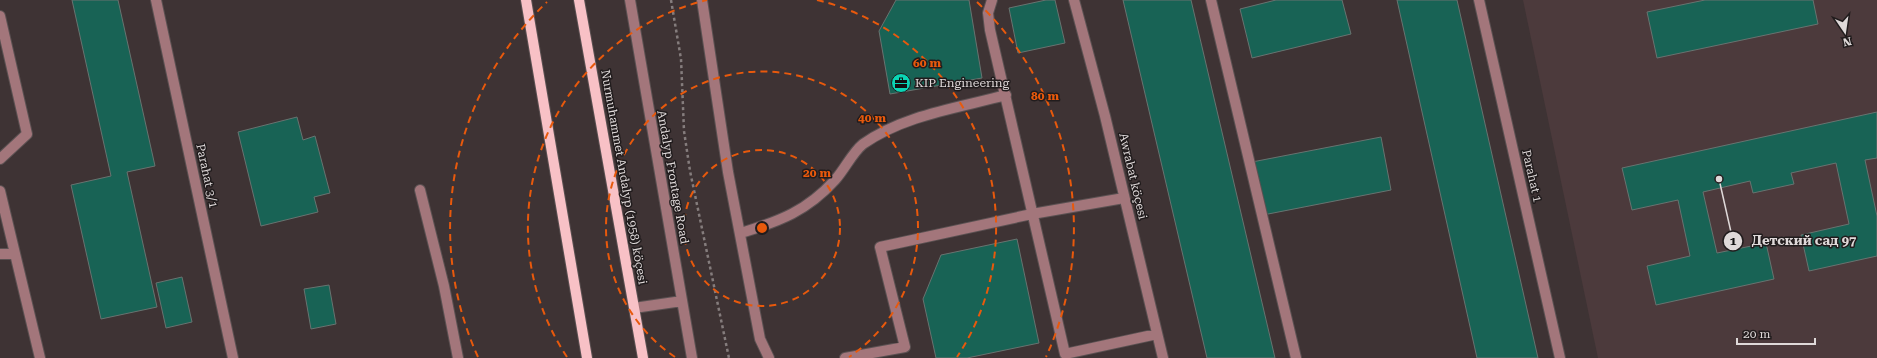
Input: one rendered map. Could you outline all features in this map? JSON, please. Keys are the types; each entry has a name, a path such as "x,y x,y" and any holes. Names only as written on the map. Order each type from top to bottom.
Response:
{"main road":[{"path":"526,0 588,358"},
{"name":"Nurmuhammet Andalyp (1958) köçesi","path":"579,0 643,358"}],"street":[{"name":"Parahat 3/1","path":"156,0 233,358"},
{"name":"Andalyp Frontage Road","path":"630,0 692,358"},
{"path":"702,0 728,172 741,233 760,339 769,358"},
{"path":"992,0 988,13 990,30 1065,354 1157,334"},
{"name":"Awrabat köçesi","path":"1074,0 1163,358"},
{"path":"1211,0 1296,358"},
{"name":"Parahat 1","path":"1478,0 1560,358"},
{"path":"0,16 27,134 0,159"},
{"path":"741,233 783,219 816,200 836,179 862,145 898,124 1006,95"},
{"path":"420,190 444,286 458,358"},
{"path":"0,191 40,358"},
{"path":"845,358 905,347 880,247 1032,214 1124,198"},
{"path":"0,254 15,254"},
{"path":"634,308 682,301"}],"path":[{"path":"671,0 681,59 684,131 690,171 729,358"}],"shaded area":[{"path":"1523,0 1877,0 1877,358 1598,358"}],"building":[{"path":"72,0 118,0 155,166 127,172 157,307 101,319 71,185 111,176"},
{"path":"896,0 969,0 982,78 890,94 879,31"},
{"path":"1046,0 1055,0 1065,43 1018,53 1009,8"},
{"path":"1123,0 1191,0 1275,358 1207,358"},
{"path":"1276,0 1342,0 1351,34 1252,58 1240,9"},
{"path":"1397,0 1457,0 1538,358 1477,358"},
{"path":"1705,0 1813,0 1818,24 1657,58 1647,12"},
{"path":"1877,112 1877,158 1865,160 1877,216 1877,256 1809,271 1801,235 1849,224 1836,163 1791,173 1794,184 1753,193 1750,181 1703,192 1717,253 1766,243 1774,279 1656,305 1647,266 1690,256 1678,200 1632,210 1622,168"},
{"path":"297,117 303,140 315,136 330,193 314,197 318,212 261,226 238,132"},
{"path":"1381,137 1391,190 1263,215 1252,162"},
{"path":"1017,239 1039,343 967,358 936,358 923,299 941,255"},
{"path":"182,277 192,322 166,328 156,283"},
{"path":"329,285 336,324 311,329 304,289"}],"place":[{"name":"KIP Engineering","path":"901,83"},
{"name":"Детский сад 97","path":"1719,179"}]}
